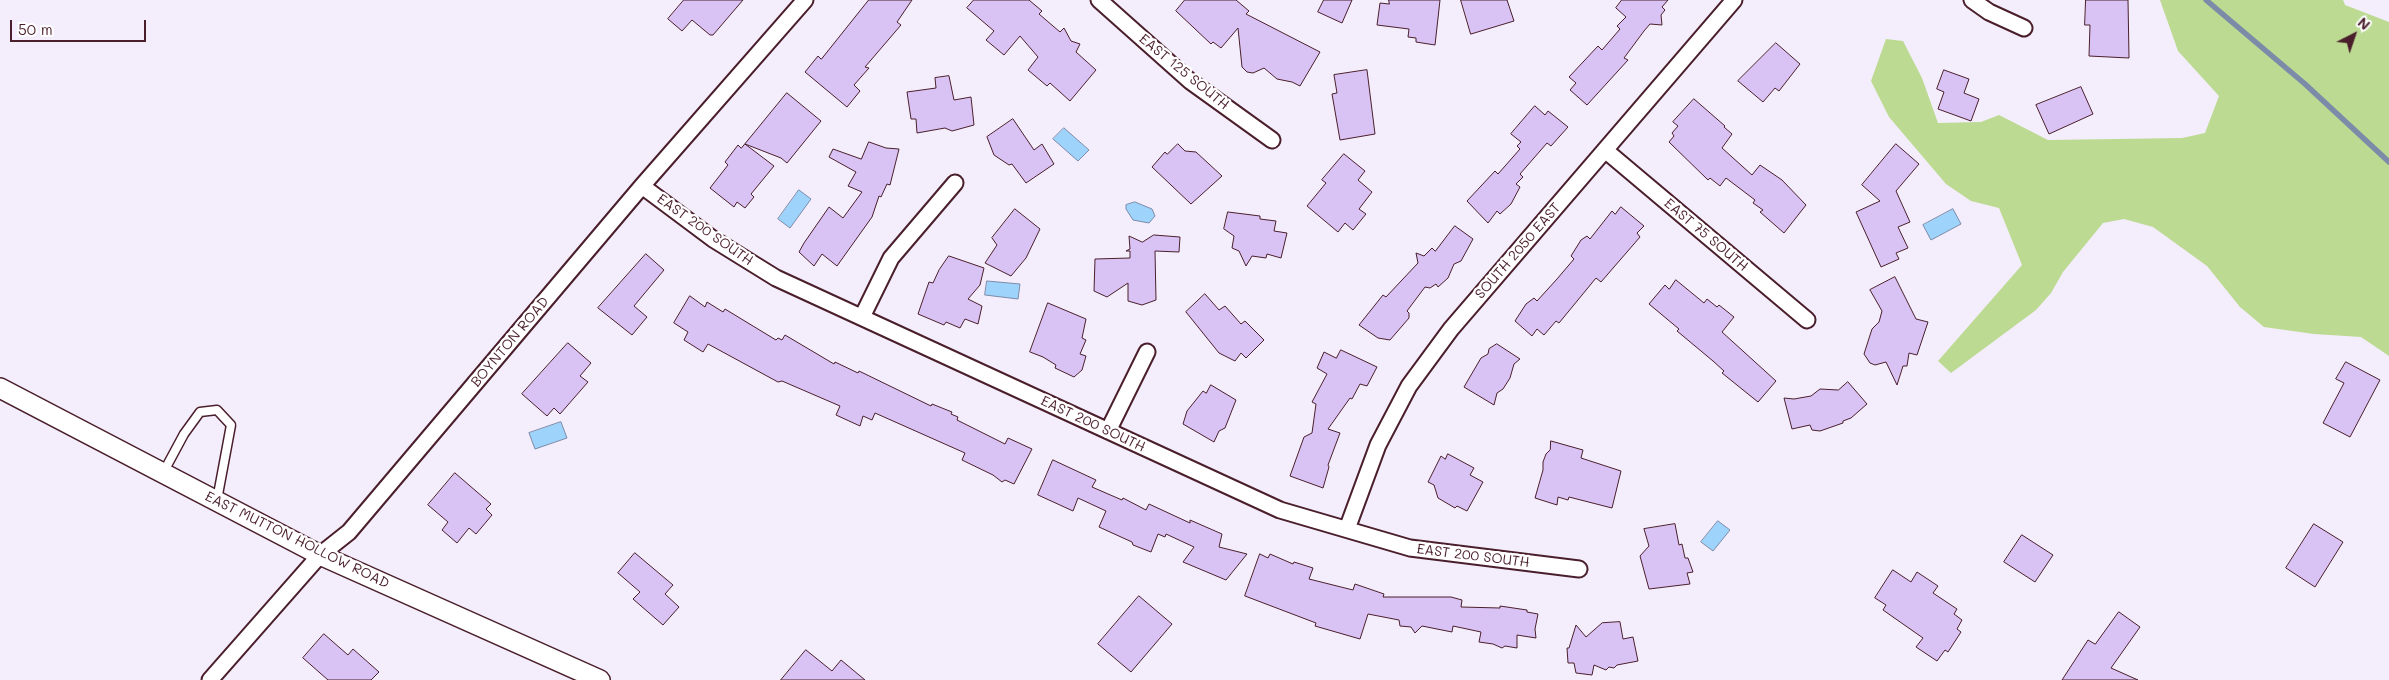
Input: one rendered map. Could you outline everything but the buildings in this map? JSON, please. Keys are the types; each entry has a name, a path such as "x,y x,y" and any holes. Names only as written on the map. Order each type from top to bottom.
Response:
{"street":[{"name":"EAST 125 SOUTH","path":"1099,0 1190,81 1272,140"},
{"name":"SOUTH 2050 EAST","path":"1347,529 1378,445 1409,386 1451,329 1734,0"},
{"path":"1972,0 1989,12 2024,28"},
{"name":"BOYNTON ROAD","path":"210,680 320,555 349,532 642,186 802,1"},
{"name":"EAST 75 SOUTH","path":"1605,150 1807,320"},
{"path":"862,317 891,258 955,183"},
{"name":"EAST 200 SOUTH","path":"642,186 713,239 776,278 1280,510 1410,548 1579,569"},
{"path":"1108,430 1147,352"},
{"name":"EAST MUTTON HOLLOW ROAD","path":"0,388 320,555 600,680"}],"lane":[{"path":"163,473 184,434 200,412 217,410 231,425 217,502"}],"green space":[{"path":"2160,0 2343,0 2345,5 2389,22 2389,356 2361,337 2314,334 2264,327 2240,307 2207,266 2153,227 2124,219 2103,223 2063,272 2051,293 2036,310 1951,373 1938,361 2022,265 1999,208 1971,201 1946,184 1889,117 1871,81 1886,39 1903,41 1922,78 1938,123 1981,122 1999,115 2048,140 2182,138 2205,133 2219,96 2178,51"}],"water":[{"path":"1064,128 1089,150 1078,161 1053,139"},
{"path":"799,190 811,199 790,228 778,219"},
{"path":"1135,202 1152,209 1155,216 1149,223 1133,220 1126,209 1126,205"},
{"path":"1953,209 1961,224 1931,240 1923,225"},
{"path":"987,281 1020,284 1018,299 985,295"},
{"path":"561,422 567,438 535,449 529,433"},
{"path":"1718,521 1730,530 1713,551 1701,542"}],"waterway":[{"path":"2206,0 2305,84 2389,162"}]}
